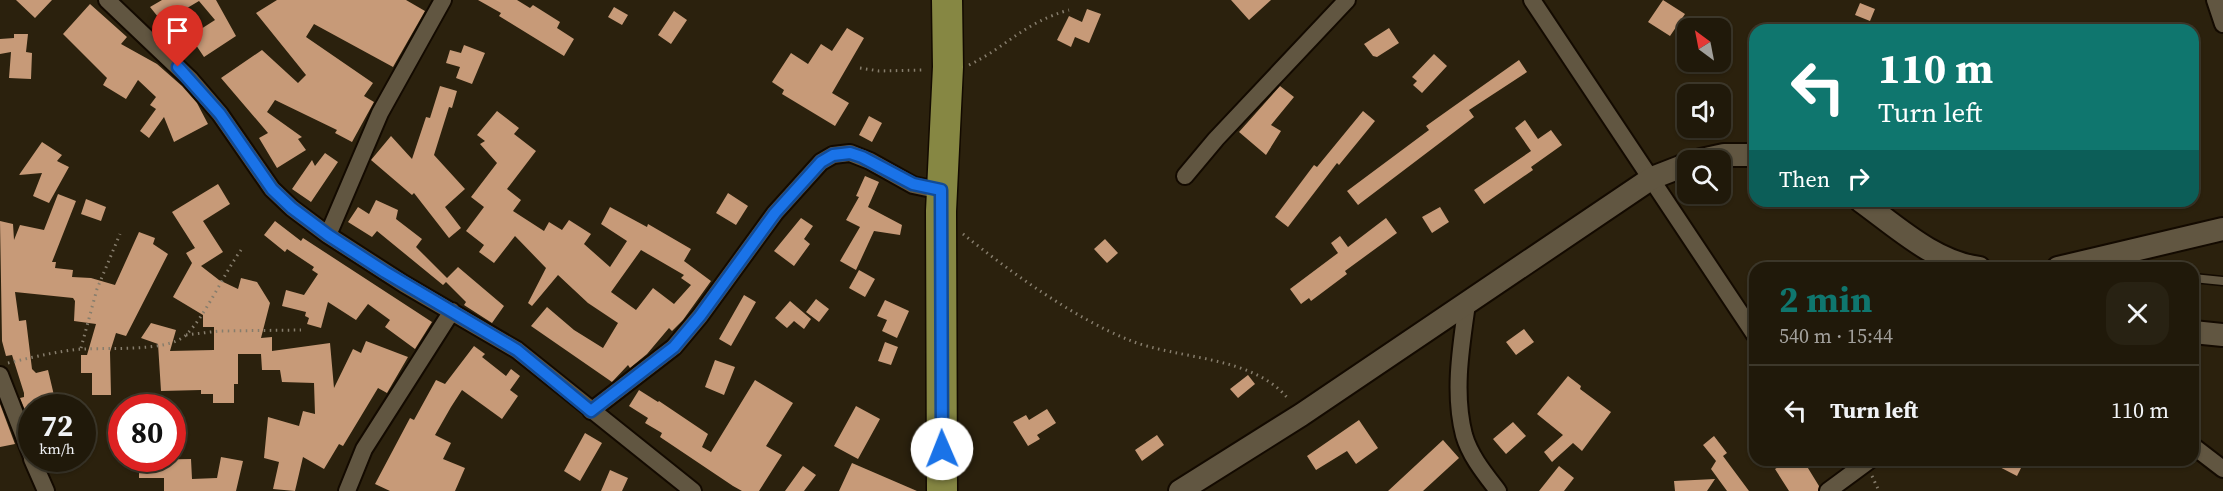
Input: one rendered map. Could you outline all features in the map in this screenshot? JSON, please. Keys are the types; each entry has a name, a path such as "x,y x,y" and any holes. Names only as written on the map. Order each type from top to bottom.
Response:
{"highway":[{"path":"942,491 941,201 948,68 947,0"}],"street":[{"path":"107,0 190,79 220,114 272,189 328,235 517,350 693,491"},
{"path":"328,235 380,113 443,0"},
{"path":"1185,176 1223,130 1347,0"},
{"path":"1532,0 1749,326"},
{"path":"2215,0 2223,24"},
{"path":"591,411 674,347 700,316 775,213 821,162 833,155 850,153 862,157 941,201"},
{"path":"1731,155 1749,155"},
{"path":"1180,491 1301,415 1652,178 1677,168"},
{"path":"1870,207 1914,240 1956,262"},
{"path":"2089,262 2223,229"},
{"path":"1914,240 1933,262"},
{"path":"1467,304 1460,349 1461,413 1464,436 1474,456 1498,491"},
{"path":"347,491 364,449 452,311"},
{"path":"2199,333 2223,335"},
{"path":"0,375 3,394 18,427"},
{"path":"2199,451 2223,469"},
{"path":"1828,491 1862,466"},
{"path":"38,472 46,491"}],"lane":[{"path":"2104,259 2116,262"},
{"path":"2199,279 2223,281"}],"path":[{"path":"860,68 904,72 963,69 1035,22 1069,10"},
{"path":"941,201 966,236 1093,323 1131,341 1229,366 1263,379 1281,390 1301,415"},
{"path":"81,349 97,289 120,234"},
{"path":"186,335 241,250"},
{"path":"0,364 81,349 159,345 186,335 219,331 301,330"}],"building":[{"path":"16,0 52,0 35,18"},
{"path":"162,0 216,0 236,36 204,57 190,36 215,20 199,1 177,14 182,20 167,28 150,7"},
{"path":"277,0 406,0 425,11 393,67 314,24 306,37 373,83 364,96 374,102 352,142 335,133 337,130 275,100 267,112 302,137 298,139 306,150 277,168 259,138 268,133 221,78 262,50 298,83 306,75 256,13"},
{"path":"478,0 517,0 530,8 533,5 560,22 557,28 574,39 564,56 499,16 501,13"},
{"path":"1231,0 1271,0 1249,20"},
{"path":"1663,0 1685,14 1682,18 1677,18 1677,26 1670,36 1648,22"},
{"path":"1860,3 1875,9 1870,21 1855,15"},
{"path":"90,4 127,37 121,44 157,64 182,86 197,103 208,124 174,142 164,117 149,138 140,131 156,109 150,105 156,97 138,80 126,99 103,85 107,78 63,34"},
{"path":"614,7 628,15 622,25 608,17"},
{"path":"1087,9 1101,14 1089,43 1075,37 1071,47 1057,40 1069,16 1082,22"},
{"path":"674,11 687,20 671,44 658,35"},
{"path":"847,28 864,38 832,93 849,103 835,126 782,94 784,90 772,82 791,53 808,64 821,44 832,51"},
{"path":"1389,28 1399,43 1377,57 1373,56 1364,44"},
{"path":"14,34 28,34 26,52 32,53 31,79 9,78 11,52 0,54 0,39 14,38"},
{"path":"464,45 485,53 472,84 456,78 460,67 446,63 450,50 461,53"},
{"path":"1434,54 1447,66 1422,93 1413,85 1417,81 1412,77"},
{"path":"1519,60 1527,72 1469,110 1474,117 1358,205 1347,191 1429,130 1426,126"},
{"path":"440,86 457,91 452,108 449,107 434,155 465,189 445,207 461,228 449,238 414,193 412,195 371,160 391,136 412,159 426,117 430,118"},
{"path":"1280,86 1294,97 1271,125 1281,131 1266,155 1239,132"},
{"path":"497,111 519,128 514,134 536,151 507,189 521,200 513,211 544,231 549,222 562,230 569,220 591,234 584,244 610,267 627,241 601,224 610,207 647,227 648,224 691,249 684,261 711,281 683,320 672,331 669,328 647,354 630,368 628,365 612,382 531,326 547,307 574,330 603,348 618,323 588,303 558,275 532,306 528,303 546,268 515,236 494,263 479,252 484,245 466,231 484,207 471,197 497,163 480,144 485,141 477,135","holes":["641,250 684,275 681,278 691,285 674,304 653,288 636,310 611,292"]},
{"path":"1363,111 1375,121 1339,165 1337,163 1288,227 1275,217 1314,165 1317,167"},
{"path":"869,116 882,123 872,142 859,135"},
{"path":"1525,120 1538,139 1551,130 1562,145 1531,167 1533,170 1484,204 1474,190 1531,151 1515,128"},
{"path":"42,142 62,155 57,161 69,167 49,203 33,196 42,173 19,175"},
{"path":"325,153 338,162 311,202 292,189 312,160 315,166"},
{"path":"865,176 879,182 868,207 902,225 900,235 874,231 856,270 840,261 860,227 846,220 859,197 856,196"},
{"path":"218,184 230,204 203,221 223,252 201,266 219,280 238,289 241,278 257,282 270,303 261,338 272,337 272,351 330,343 334,388 353,349 361,353 366,341 408,357 387,393 378,388 343,446 339,444 324,469 303,457 295,491 273,489 279,462 264,458 268,417 299,426 303,411 315,414 314,383 282,382 280,370 262,370 261,354 238,354 238,384 234,384 234,403 213,403 213,394 201,394 201,390 161,391 158,344 141,338 151,323 176,330 170,351 214,350 214,327 203,327 203,315 173,297 192,263 186,253 195,248 172,212"},
{"path":"728,193 748,206 736,225 716,213"},
{"path":"58,194 76,201 52,262 56,262 55,268 73,270 72,277 91,278 115,285 139,232 155,238 153,244 168,254 126,336 116,333 110,352 111,394 92,394 92,373 81,373 81,355 87,355 96,324 74,321 75,301 73,298 15,292 19,321 26,320 32,369 36,373 48,370 54,394 24,394 12,355 6,356 2,341 0,221 13,224 14,240 20,225 44,230"},
{"path":"86,199 106,207 101,221 81,214"},
{"path":"376,200 398,210 396,219 422,239 416,247 447,278 458,267 504,306 492,323 464,305 466,302 446,282 443,285 377,231 372,237 348,222 358,207 369,214"},
{"path":"1440,207 1449,222 1432,233 1422,217"},
{"path":"801,218 813,226 804,239 810,244 794,266 774,251"},
{"path":"1386,218 1397,233 1345,271 1347,274 1311,301 1309,298 1301,304 1290,289 1338,253 1331,243 1340,236 1348,247"},
{"path":"275,221 301,241 303,238 432,322 415,349 385,327 390,320 368,304 356,320 328,302 321,328 307,324 309,318 305,316 306,312 282,306 286,290 304,295 318,274 312,270 314,267 287,249 285,252 264,235"},
{"path":"1105,239 1118,253 1107,263 1094,249"},
{"path":"859,270 875,279 865,297 849,288"},
{"path":"744,295 756,302 731,346 719,339"},
{"path":"816,299 829,309 819,322 806,312"},
{"path":"885,300 909,311 897,338 882,331 887,320 877,316"},
{"path":"790,301 811,319 804,329 794,321 787,328 775,318"},
{"path":"1524,329 1534,342 1516,355 1506,342"},
{"path":"885,342 898,347 891,365 878,361"},
{"path":"474,346 485,354 482,357 506,376 511,369 520,376 510,390 518,396 502,419 462,390 435,435 451,443 443,459 465,468 455,491 390,491 375,484 410,418 414,420 436,380 445,384"},
{"path":"715,360 735,367 724,395 705,387"},
{"path":"1248,375 1255,384 1238,398 1230,389"},
{"path":"1568,376 1581,386 1580,389 1611,412 1582,451 1573,443 1552,462 1544,452 1563,435 1537,414"},
{"path":"755,380 793,403 766,446 782,455 759,491 742,491 733,486 660,437 662,433 645,423 648,418 629,406 639,390 659,401 708,434 702,447 711,452"},
{"path":"0,404 15,444 0,447"},
{"path":"856,406 880,419 858,459 834,446"},
{"path":"1047,409 1056,423 1037,435 1040,439 1028,446 1013,422 1026,415 1029,420"},
{"path":"1359,420 1378,448 1356,464 1347,451 1316,470 1307,456"},
{"path":"1513,422 1526,436 1506,454 1493,439"},
{"path":"585,433 602,443 580,481 564,471"},
{"path":"1157,435 1164,445 1142,461 1135,450"},
{"path":"1714,436 1727,453 1723,456 1749,491 1727,491 1711,469 1716,461 1703,445"},
{"path":"1443,440 1459,458 1423,491 1388,491"},
{"path":"221,457 243,461 236,491 164,491 164,478 139,478 139,472 186,472 186,459 191,459 192,479 217,478"},
{"path":"852,463 917,491 839,491"},
{"path":"803,466 816,475 804,491 785,491"},
{"path":"1559,466 1574,478 1564,491 1539,491"},
{"path":"1780,466 1807,466 1819,486 1818,491 1789,491 1775,469"},
{"path":"1998,466 2022,466 2017,476"},
{"path":"610,470 628,478 622,491 601,491"},
{"path":"1715,479 1707,491 1675,491 1674,481"}],"route":[{"path":"178,67 220,114 272,189 292,208 328,235 404,284 517,350 591,411 674,347 700,316 775,213 821,162 833,155 850,153 870,161 898,178 924,188 941,190 942,449"}]}
